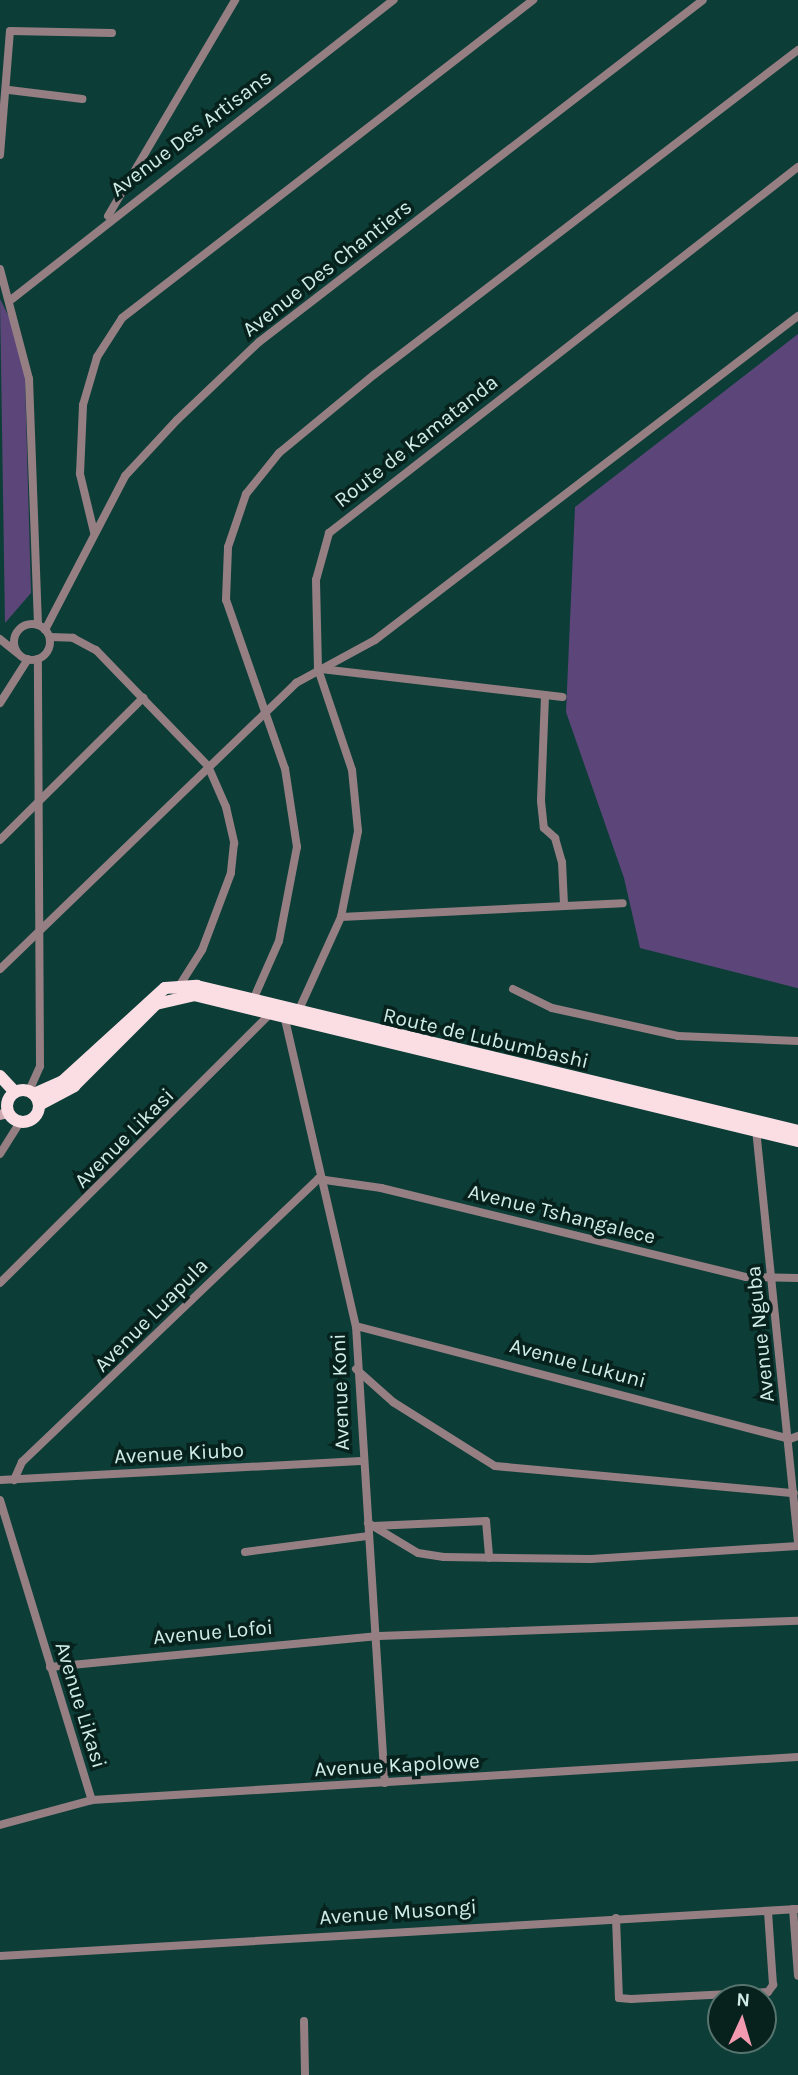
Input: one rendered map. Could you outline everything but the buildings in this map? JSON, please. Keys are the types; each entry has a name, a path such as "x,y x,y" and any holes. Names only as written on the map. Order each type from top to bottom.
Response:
{"highway":[{"name":"Route de Lubumbashi","path":"171,991 253,1000 291,1016 756,1128 798,1141"},
{"name":"Route de Lubumbashi","path":"171,991 269,1015 291,1016"},
{"path":"6,1103 74,1086 171,991"},
{"path":"0,1076 6,1103 20,1122 36,1116 34,1097"},
{"name":"Route de Lubumbashi","path":"756,1128 798,1131"}],"street":[{"path":"105,221 235,0"},
{"name":"Avenue Des Artisans","path":"12,299 105,221 394,0"},
{"path":"94,532 80,474 83,405 97,357 122,318 533,0"},
{"name":"Avenue Des Chantiers","path":"44,631 125,476 259,342 703,0"},
{"path":"0,155 9,90 8,37 14,29 111,33"},
{"path":"253,1000 279,941 297,847 285,769 229,618 224,574 236,516 259,472 375,374 798,50"},
{"path":"9,90 82,99"},
{"name":"Route de Kamatanda","path":"291,1016 329,949 341,917 358,831 352,770 318,669 316,580 329,533 798,167"},
{"path":"0,269 12,299 33,420 44,631 0,703"},
{"path":"0,969 264,712 318,669 375,640 798,316"},
{"path":"34,1097 40,1066 38,803 29,658 18,631 44,631 72,638 96,650 208,766 226,807 234,843 232,873 202,950 171,991"},
{"path":"0,639 29,658"},
{"path":"318,669 562,697"},
{"path":"545,696 541,801 544,828 555,838 562,862 564,904"},
{"path":"0,840 143,698"},
{"path":"341,917 623,903"},
{"path":"513,989 552,1008 678,1036 798,1041"},
{"name":"Avenue Likasi","path":"0,1283 269,1015"},
{"name":"Avenue Koni","path":"291,1016 318,1179 356,1326 360,1461 371,1525 369,1536 379,1636 385,1783"},
{"path":"0,1154 20,1122"},
{"name":"Avenue Nguba","path":"756,1128 772,1277 794,1438 798,1544"},
{"name":"Avenue Tshangalece","path":"318,1179 381,1188 746,1278 798,1278"},
{"name":"Avenue Luapula","path":"14,1480 23,1462 318,1179"},
{"name":"Avenue Lukuni","path":"356,1326 794,1438"},
{"path":"356,1369 393,1402 495,1466 794,1493"},
{"name":"Avenue Kiubo","path":"0,1480 360,1461"},
{"name":"Avenue Likasi","path":"0,1500 92,1800"},
{"path":"371,1525 486,1521 489,1558"},
{"path":"371,1525 418,1553 489,1558 592,1559 798,1544"},
{"path":"245,1552 369,1536"},
{"name":"Avenue Lofoi","path":"50,1667 379,1636 798,1621"},
{"name":"Avenue Kapolowe","path":"0,1825 92,1800 798,1756"},
{"path":"795,1909 798,1976"},
{"name":"Avenue Musongi","path":"0,1956 795,1909"},
{"path":"616,1918 619,1998 631,1999 768,1992 773,1985 768,1911"},
{"path":"304,2021 305,2075"}],"shaded area":[{"path":"0,299 24,347 31,593 5,623"},
{"path":"798,334 797,988 640,948 624,878 566,712 575,507"}]}
